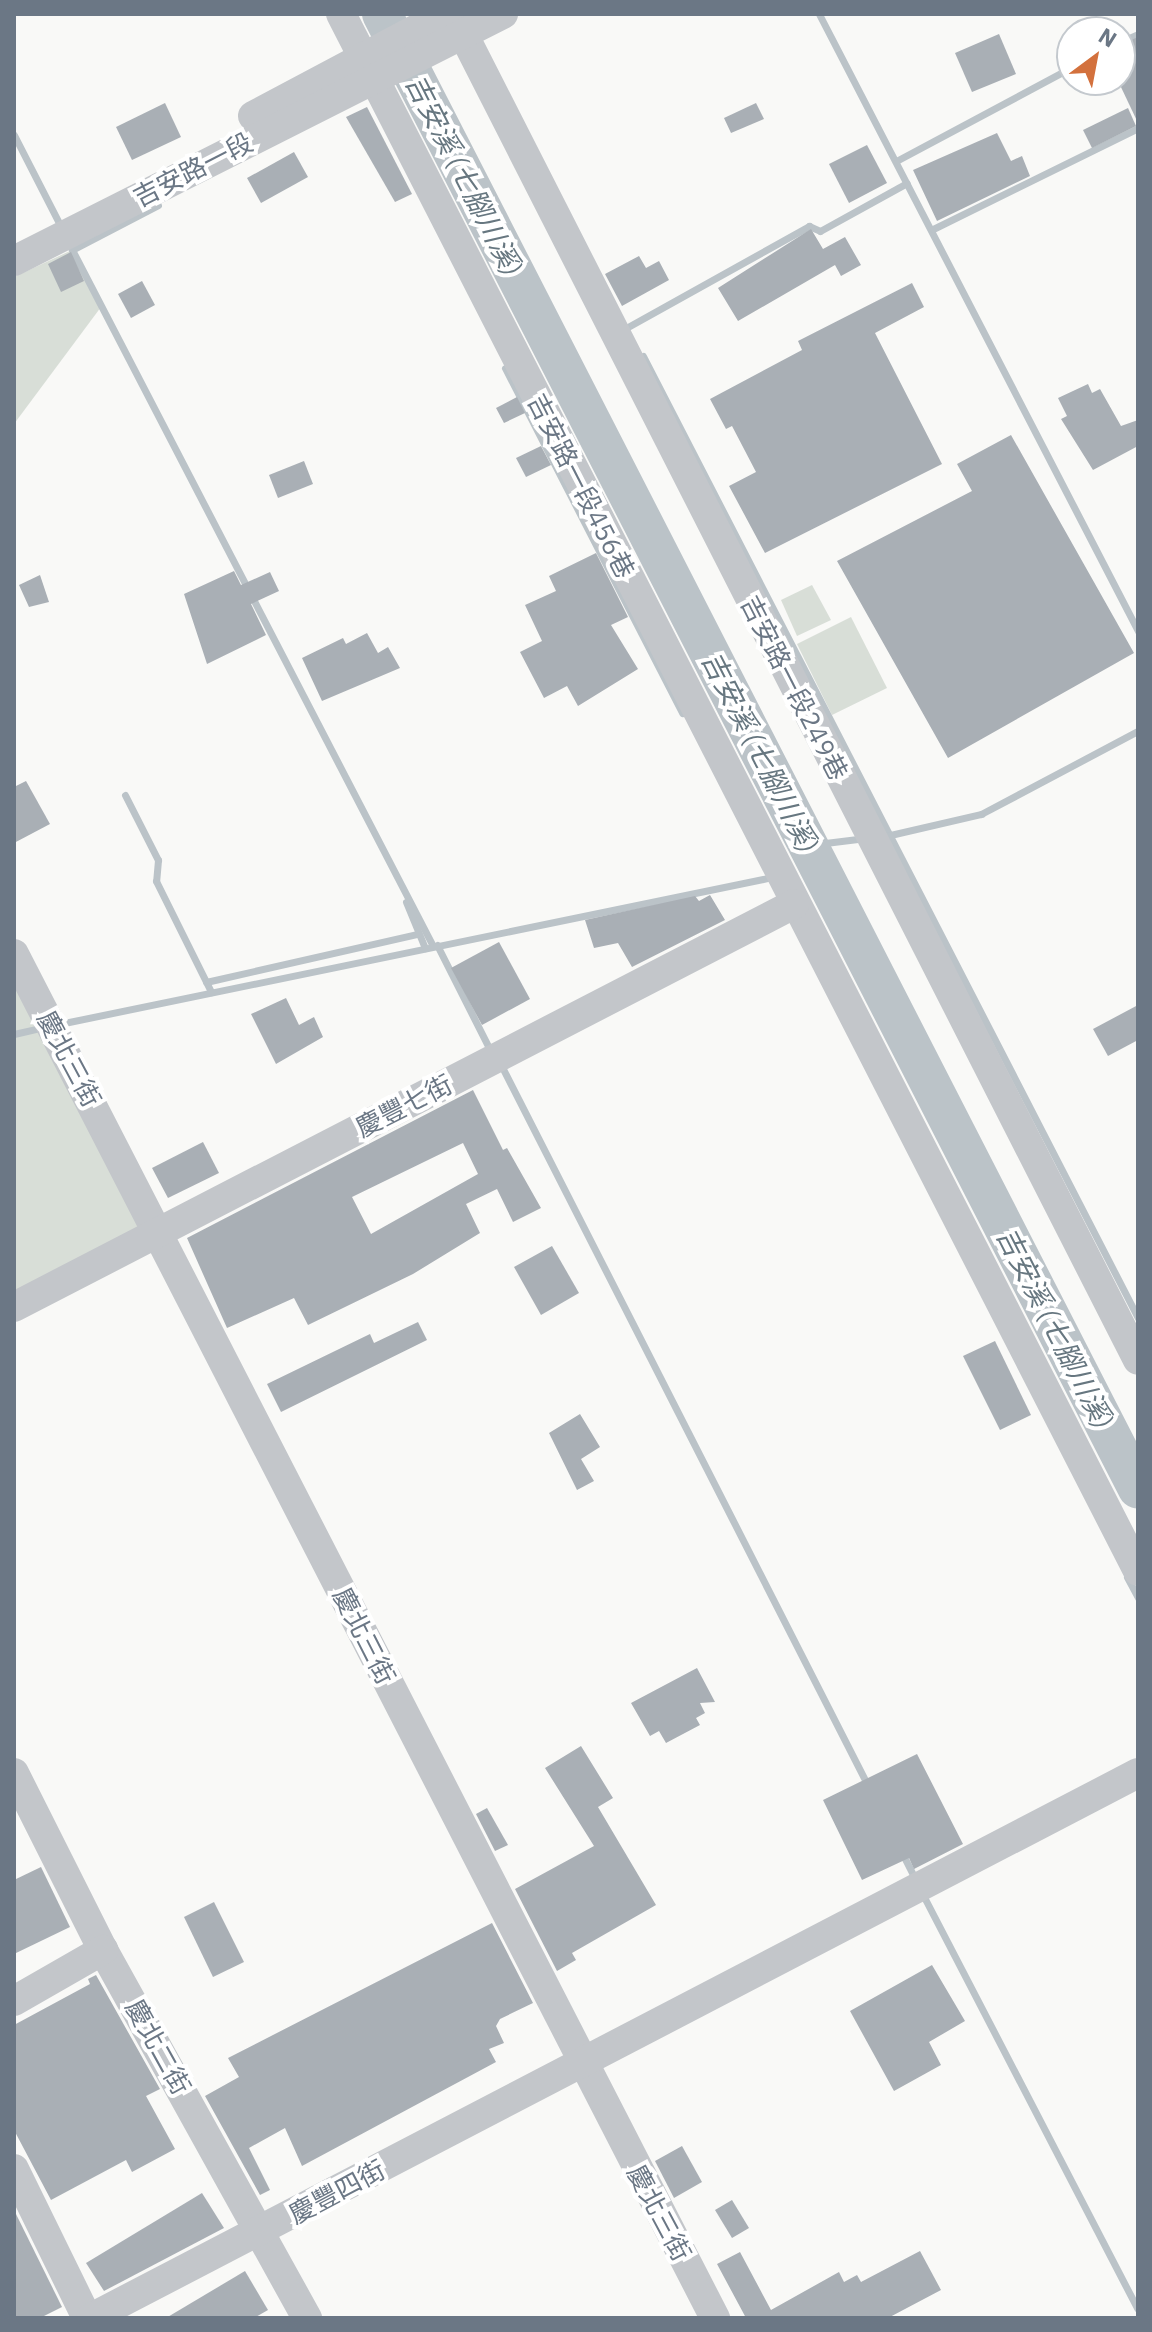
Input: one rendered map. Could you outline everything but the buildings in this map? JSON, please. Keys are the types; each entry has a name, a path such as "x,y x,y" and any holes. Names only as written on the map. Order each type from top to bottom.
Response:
{"street":[{"name":"吉安路一段456巷","path":"341,14 1138,1571"},
{"path":"368,68 453,21 503,14"},
{"name":"吉安路一段249巷","path":"453,21 1138,1360"},
{"name":"吉安路一段","path":"14,242 368,68"},
{"name":"吉安路一段","path":"14,261 368,68"},
{"name":"慶豐七街","path":"14,1307 794,904"},
{"name":"慶北三街","path":"18,972 159,1232 580,2062 715,2318"},
{"name":"慶北二街","path":"14,1773 103,1950 307,2318"},
{"name":"慶豐四街","path":"89,2318 262,2233 580,2062 1138,1773"},
{"path":"14,2001 103,1950"},
{"path":"14,2169 89,2318"}],"shaded area":[{"path":"72,250 101,307 14,424 14,277"},
{"path":"812,585 831,620 797,636 781,600"},
{"path":"851,617 887,688 832,715 797,644"},
{"path":"14,983 156,1226 14,1299"}],"waterway":[{"name":"吉安溪 (七腳川溪)","path":"382,14 1138,1489"},
{"path":"819,14 1138,631"},
{"path":"898,160 1056,76"},
{"path":"933,229 1138,128"},
{"path":"14,135 62,229"},
{"path":"626,328 809,226 820,231 907,183"},
{"path":"72,250 158,205"},
{"path":"67,240 433,946"},
{"path":"643,356 1138,1318"},
{"path":"505,368 682,713"},
{"path":"886,836 981,814 1138,731"},
{"path":"125,795 158,860 156,881 211,992"},
{"path":"809,845 858,839"},
{"path":"804,871 819,865"},
{"path":"64,1023 768,878"},
{"path":"406,902 425,948"},
{"path":"206,982 418,934"},
{"path":"437,945 492,1054"},
{"path":"14,1034 36,1029"},
{"path":"500,1063 868,1786"},
{"path":"1127,1577 1138,1598"},
{"path":"901,1851 913,1875"},
{"path":"923,1895 1138,2309"}]}
